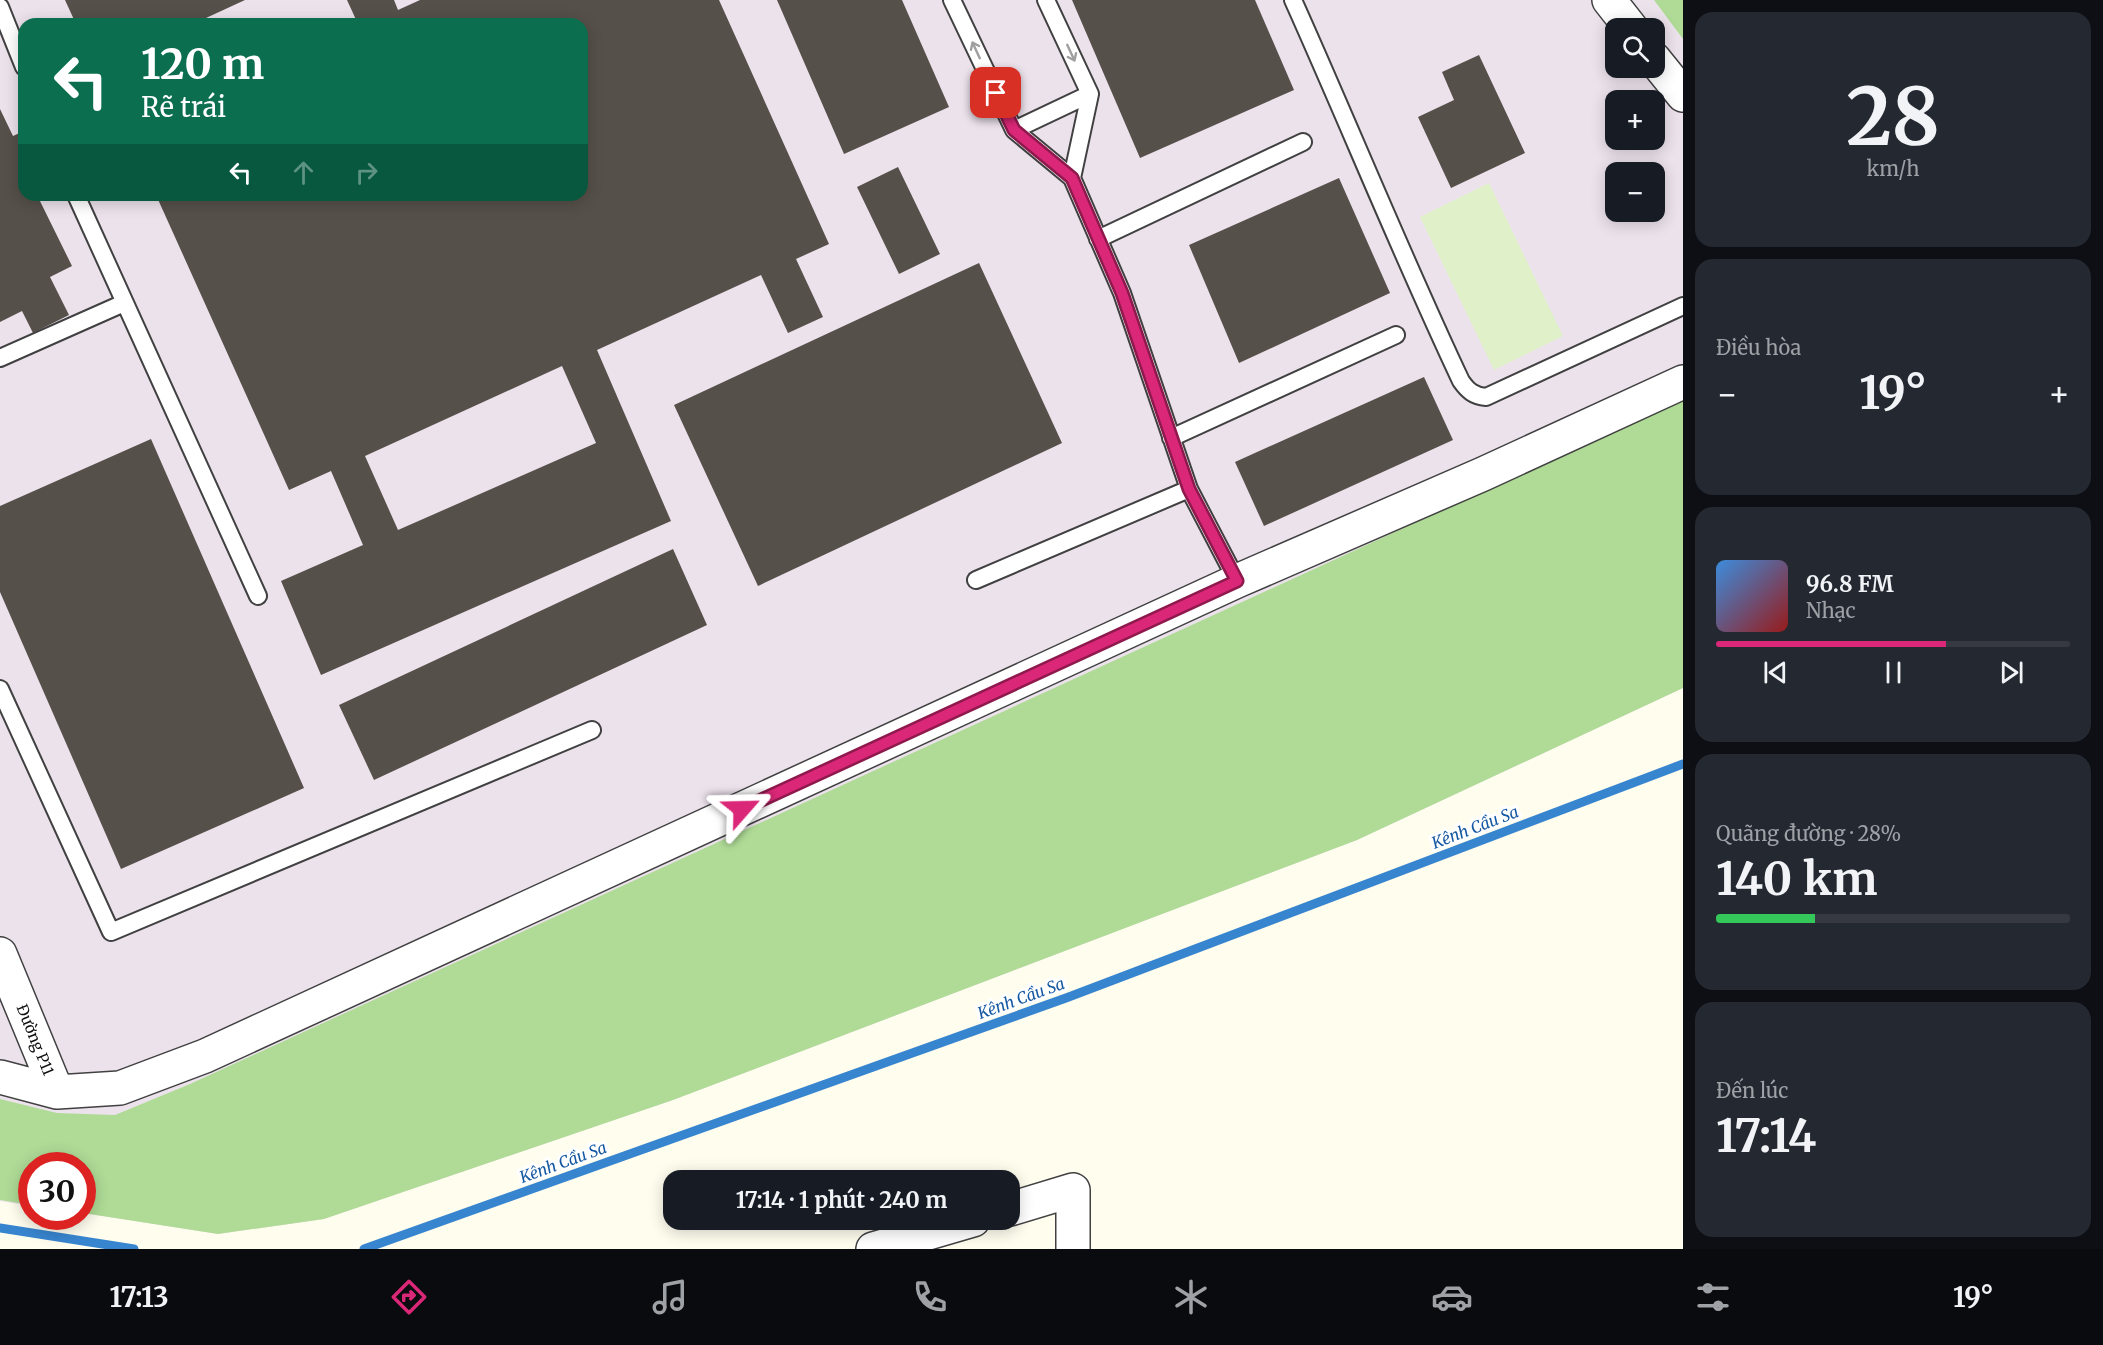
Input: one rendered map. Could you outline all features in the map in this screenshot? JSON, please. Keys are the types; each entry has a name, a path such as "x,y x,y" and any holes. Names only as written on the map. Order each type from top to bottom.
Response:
{"street":[{"path":"1609,0 1623,18"},
{"path":"1665,72 1683,95"},
{"path":"0,1077 57,1092 120,1088 204,1056 1237,581 1483,474 1683,382"},
{"name":"Đường P11","path":"0,954 57,1092"},
{"path":"1020,1206 1073,1190 1072,1249"},
{"path":"873,1249 939,1230"}],"lane":[{"path":"952,0 1014,130 1072,178 1122,293 1189,489 1237,581"},
{"path":"1046,0 1090,94 1072,178"},
{"path":"1293,0 1349,123 1427,309 1461,381 1468,389 1477,396 1486,397 1683,306"},
{"path":"0,7 18,52"},
{"path":"1014,130 1090,94"},
{"path":"1098,239 1303,142"},
{"path":"79,201 258,596"},
{"path":"0,358 124,303"},
{"path":"1172,438 1396,335"},
{"path":"976,580 1189,489"},
{"path":"0,688 111,932 592,730"}],"shaded area":[{"path":"0,0 1683,0 1683,688 1357,840 673,1100 324,1219 218,1234 96,1215 96,1152 18,1152 18,1204 0,1201"}],"green space":[{"path":"1654,0 1683,0 1683,39"},
{"path":"1489,183 1563,336 1494,370 1420,217"},
{"path":"1683,400 1683,688 1357,840 673,1100 324,1219 218,1234 96,1215 96,1152 18,1152 18,1203 0,1200 0,1099 57,1113 115,1115 190,1084"}],"building":[{"path":"65,0 245,0 206,18 73,18"},
{"path":"347,0 394,0 398,10 420,0 719,0 829,244 796,259 823,317 788,333 761,275 597,350 671,521 321,675 281,581 363,545 331,471 289,490 159,201 588,201 588,18 355,18","holes":["562,366 596,443 398,530 365,456"]},
{"path":"777,0 902,0 949,107 844,154"},
{"path":"1072,0 1255,0 1294,90 1140,158"},
{"path":"1479,55 1525,153 1451,188 1418,117 1454,100 1442,72"},
{"path":"0,109 13,136 18,134 18,201 40,201 72,266 50,277 69,315 33,333 22,311 0,322"},
{"path":"898,167 940,254 899,274 857,187"},
{"path":"1339,178 1390,293 1239,363 1189,245"},
{"path":"979,263 1062,443 758,586 674,405"},
{"path":"1424,377 1453,440 1264,526 1235,462"},
{"path":"151,439 304,788 121,869 0,592 0,506"},
{"path":"673,549 707,625 374,780 339,705"}],"waterway":[{"name":"Kênh Cầu Sa","path":"364,1249 1066,998 1683,764"},
{"name":"Kênh Cầu Sa","path":"0,1228 134,1249"}],"route":[{"path":"742,809 1237,581 1189,489 1122,293 1072,178 1014,130 996,93"}]}
